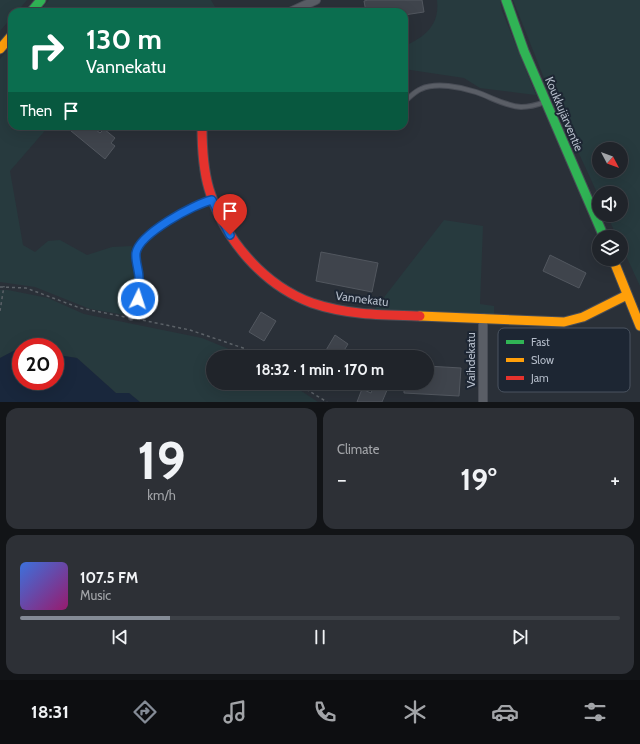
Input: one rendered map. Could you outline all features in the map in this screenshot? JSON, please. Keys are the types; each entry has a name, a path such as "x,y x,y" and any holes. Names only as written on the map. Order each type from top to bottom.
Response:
{"main road":[{"path":"34,8 41,0"},
{"name":"Koukkujärventie","path":"506,0 512,22 601,230"},
{"path":"0,49 8,40"},
{"name":"Vannekatu","path":"202,130 201,145 203,170 212,200 222,224 237,246 258,269 291,292 312,302 342,311 375,314 564,322 583,317 627,295"},
{"path":"616,266 640,326"}],"street":[{"path":"299,8 316,0"},
{"name":"Vaihdekatu","path":"483,318 483,402"}],"lane":[{"path":"408,99 421,89 432,86 452,87 476,92 506,104 520,107 533,106 546,101"},
{"path":"131,318 138,299 139,277 136,254 142,241 194,206 212,200"}],"path":[{"path":"0,311 4,286"},
{"path":"307,390 327,402"}],"green space":[{"path":"0,0 27,0 20,8 8,8 8,22 0,31"},
{"path":"49,0 211,0 216,8 42,8"},
{"path":"437,0 500,0 502,11 536,95 480,88 464,78 408,70 408,44 418,39 430,29 436,16"},
{"path":"513,0 640,0 640,286 628,260 628,230 614,230 610,222 628,222 628,186 594,186 544,78"},
{"path":"8,49 8,130 46,130 10,171 23,245 35,252 48,241 60,240 87,255 112,247 132,246 131,263 136,282 131,307 125,315 90,309 35,287 0,282 0,59"},
{"path":"444,220 483,226 480,304 494,306 494,315 375,309"},
{"path":"0,290 8,290 48,298 84,314 202,338 231,350 206,350 206,390 300,390 318,402 140,402 129,393 116,393 77,358 64,356 64,338 12,338 12,352 0,358"}],"water":[{"path":"12,352 12,390 64,390 64,356 77,358 116,393 129,393 140,402 0,402 0,358"}],"building":[{"path":"422,0 424,12 408,14 408,8 365,8 364,1"},
{"path":"70,130 96,130 100,133 105,130 115,138 111,143 115,146 105,159"},
{"path":"321,252 378,263 372,292 316,281"},
{"path":"550,255 586,273 579,288 543,271"},
{"path":"261,312 276,321 264,341 249,332"},
{"path":"335,335 348,344 344,350 326,350"},
{"path":"434,366 461,368 459,396 404,393 404,390 434,390"},
{"path":"362,390 371,393 372,390 387,390 382,402 357,402"}],"traffic: fast":[{"path":"34,8 41,0"},
{"path":"506,0 524,51 601,230"}],"traffic: slow":[{"path":"0,49 8,40"},
{"path":"616,266 640,326"},
{"path":"420,316 564,322 583,317 627,295"}],"traffic: jam":[{"path":"202,130 205,174 216,208 235,242 248,258 277,285 294,295 325,307 366,314 420,316"}],"route":[{"path":"138,299 140,286 136,254 142,241 154,232 194,206 212,200 222,224 230,235"}]}
